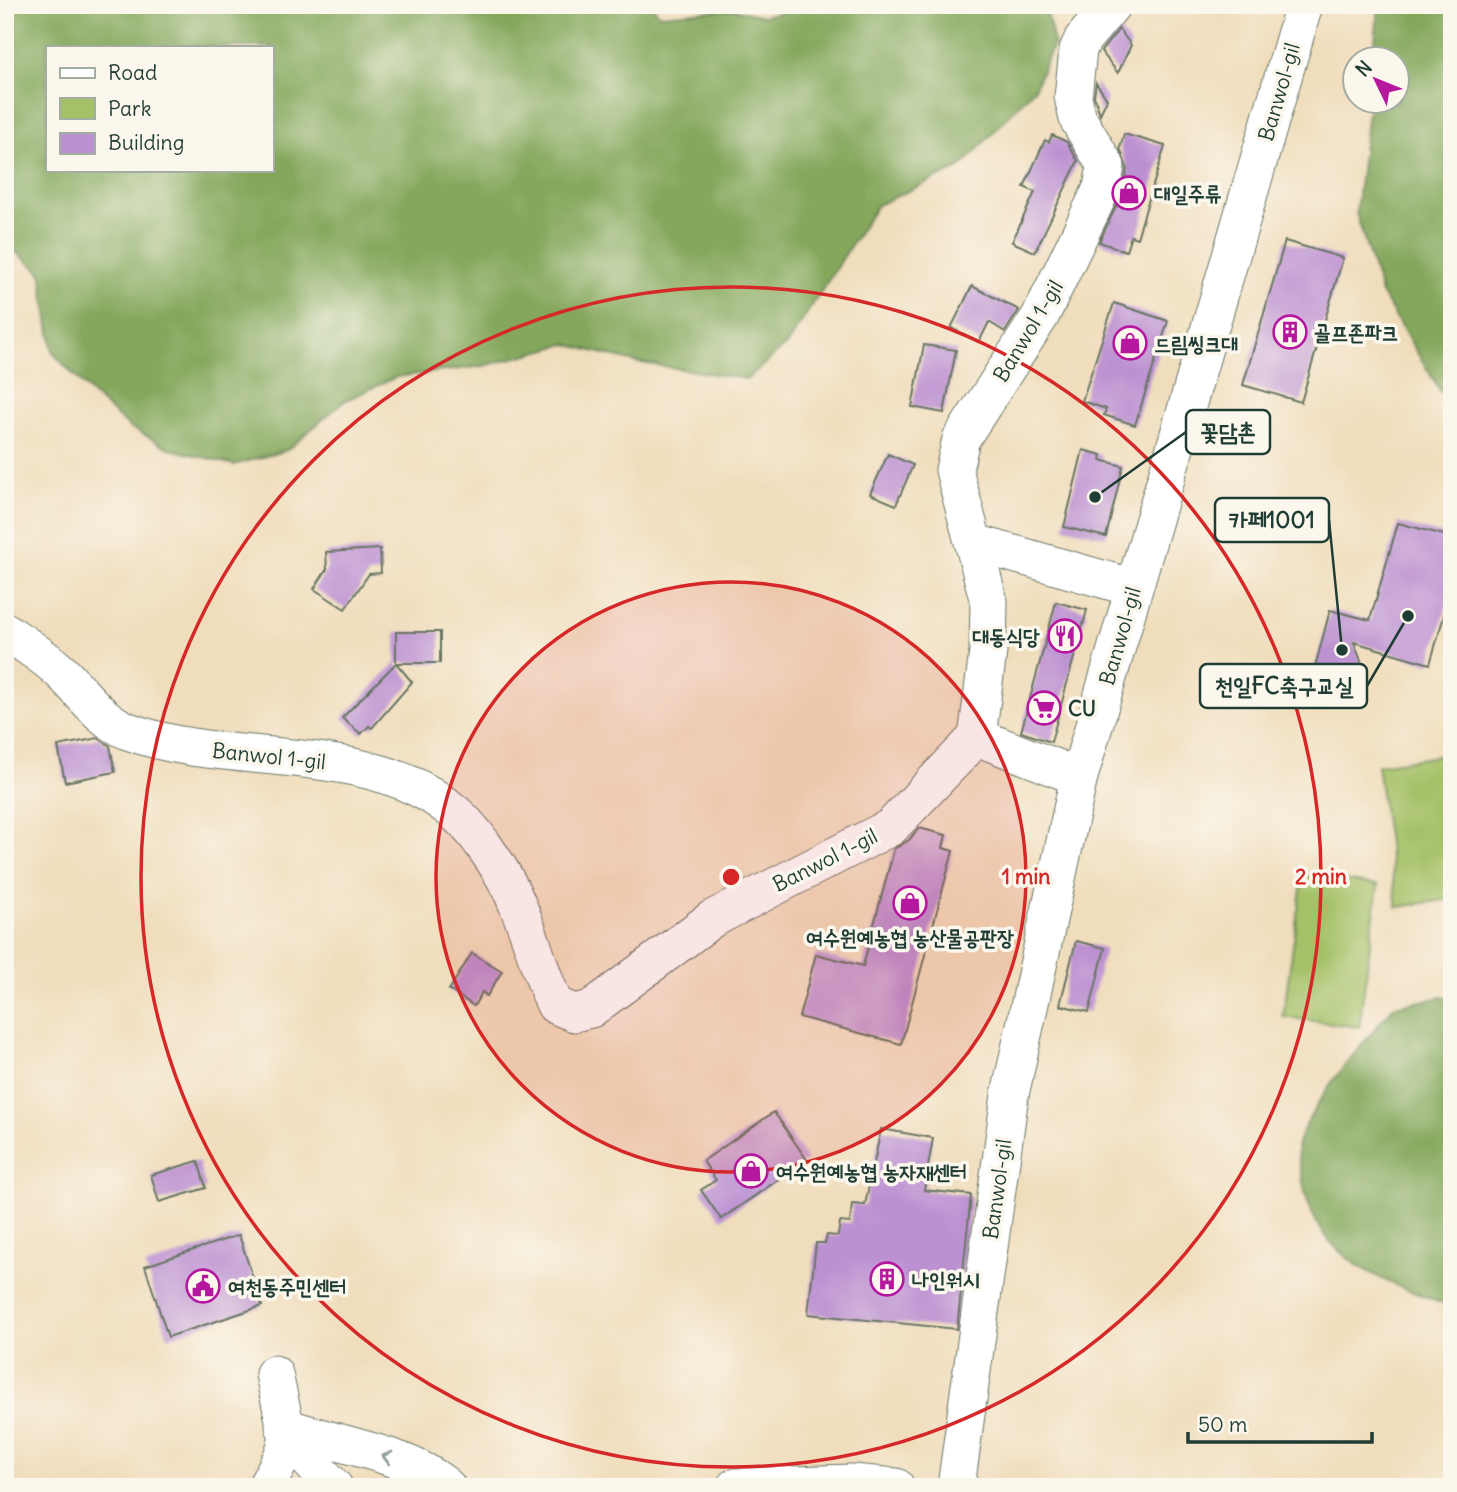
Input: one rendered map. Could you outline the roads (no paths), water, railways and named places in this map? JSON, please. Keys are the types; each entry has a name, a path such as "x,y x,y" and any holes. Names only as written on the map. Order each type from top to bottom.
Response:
{"street":[{"name":"Banwol 1-gil","path":"5,631 54,666 101,714 129,731 207,750 349,764 410,786 455,811 484,846 511,890 555,1005 574,1013 596,1006 712,919 891,827 977,737 988,652 989,602 954,470 956,453 961,439 1041,315 1102,188 1105,166 1078,119 1073,97 1078,50 1083,39 1112,5"},
{"name":"Banwol-gil","path":"956,1487 1010,1095 1079,777 1304,5"},
{"path":"975,543 1134,588"},
{"path":"977,737 1079,777"},
{"path":"266,1487 282,1457 286,1432 274,1374"},
{"path":"286,1432 334,1487"},
{"path":"286,1432 415,1465 447,1487"},
{"path":"735,1487 852,1483 896,1487"}],"place":[{"name":"대일주류","path":"1129,193"},
{"name":"골프존파크","path":"1290,332"},
{"name":"드림씽크대","path":"1130,343"},
{"name":"꽃담촌","path":"1095,497"},
{"name":"천일FC축구교실","path":"1408,616"},
{"name":"대동식당","path":"1065,636"},
{"name":"카페1001","path":"1342,650"},
{"name":"CU","path":"1044,708"},
{"name":"여수원예농협 농산물공판장","path":"910,903"},
{"name":"여수원예농협 농자재센터","path":"751,1171"},
{"name":"나인워시","path":"887,1279"},
{"name":"여천동주민센터","path":"203,1286"}]}
